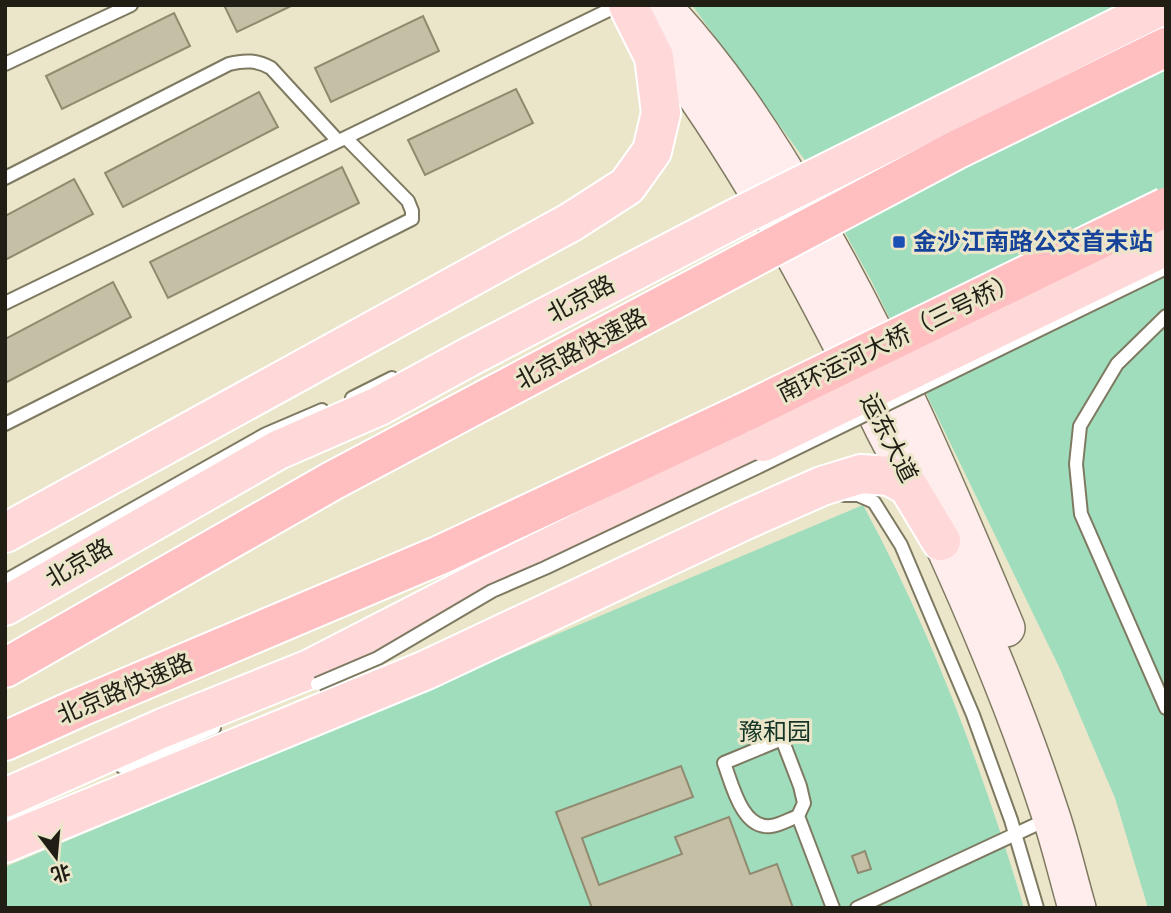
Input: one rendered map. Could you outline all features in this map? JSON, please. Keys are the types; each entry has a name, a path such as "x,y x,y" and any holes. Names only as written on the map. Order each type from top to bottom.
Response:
{"highway":[{"name":"北京路快速路","path":"5,668 332,481 956,150 1166,47"},
{"name":"南环运河大桥（三号桥）","path":"753,427 1166,207"},
{"name":"北京路快速路","path":"5,741 440,555 753,427"},
{"path":"5,643 264,498 413,438"},
{"path":"5,764 303,627 440,555"}],"main road":[{"path":"5,533 571,222 627,186 652,151 661,113 654,57 628,5"},
{"name":"运东大道","path":"628,5 678,69 733,148 825,308 942,541 1003,687 1052,817 1077,908"},
{"name":"运东大道","path":"661,5 693,39 769,143 858,300 937,462 1015,648 1070,806 1100,908"},
{"name":"北京路","path":"5,606 278,450 379,406 736,218 1163,5"},
{"name":"南环运河大桥（三号桥）","path":"753,427 1166,246"},
{"path":"5,798 163,728 310,669 491,576 753,427"},
{"path":"18,845 425,670 822,486 861,474 889,475 908,486 942,541"}],"lane":[{"path":"6,63 131,5"},
{"path":"5,303 619,5"},
{"path":"1163,5 1166,10"},
{"path":"5,178 229,64 261,62 271,68 342,140 408,201 412,211 412,219 5,424"},
{"path":"750,194 799,169"},
{"path":"311,687 378,658 492,591 758,467 1166,268"},
{"path":"1166,316 1117,364 1080,426 1076,464 1082,514 1166,708"},
{"path":"5,580 266,434 346,401 402,373"},
{"path":"95,821 509,644 828,498 858,495 874,502 901,545 973,715 1015,834 1037,908"},
{"path":"105,774 230,721"},
{"path":"798,816 772,826 757,825 747,817 737,799 724,764 782,739 804,803 798,816 833,908"},
{"path":"857,908 1052,817"},
{"path":"5,857 18,845"}],"green space":[{"path":"692,5 1150,5 1166,28 1166,908 1148,908 1115,798 1060,669 872,282 807,163"},
{"name":"豫和园","path":"863,505 911,601 954,702 1024,908 5,908 5,867"}],"building":[{"path":"224,5 293,5 237,32"},
{"path":"174,13 190,46 62,109 46,76"},
{"path":"423,16 439,51 331,102 315,68"},
{"path":"516,89 533,123 425,175 408,140"},
{"path":"259,92 278,127 123,207 105,173"},
{"path":"342,167 359,203 168,298 150,262"},
{"path":"74,179 93,214 5,260 5,216"},
{"path":"113,282 131,317 5,383 5,339"},
{"path":"681,766 693,797 582,838 599,885 682,854 675,837 729,817 750,874 777,864 793,908 592,908 556,812"},
{"path":"865,851 871,869 858,873 852,856"}],"place":[{"name":"金沙江南路公交首末站","path":"899,242"}]}
